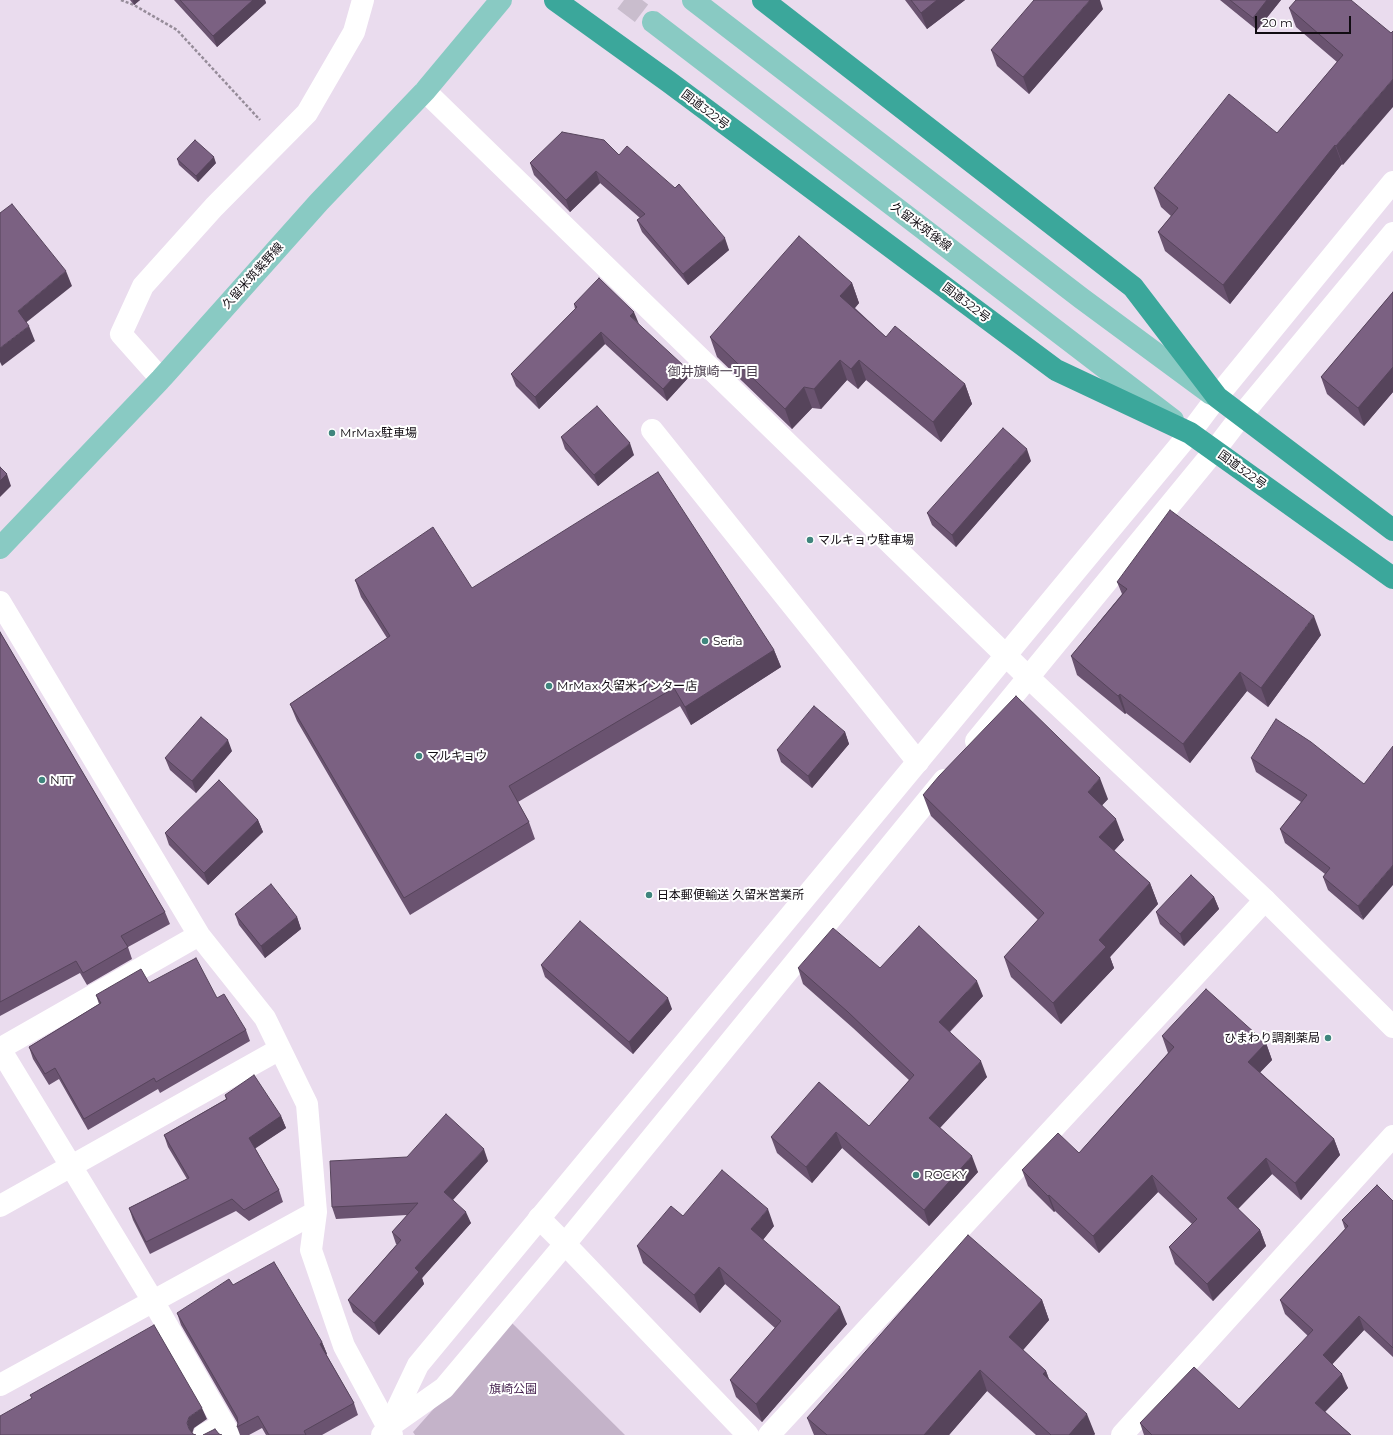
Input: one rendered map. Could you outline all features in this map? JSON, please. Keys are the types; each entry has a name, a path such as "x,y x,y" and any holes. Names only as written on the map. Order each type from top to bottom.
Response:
{"highway":[{"name":"国道322号","path":"555,0 669,82 1056,370 1190,433 1393,578"},
{"path":"763,0 1133,287 1217,397 1240,416 1393,530"}],"main road":[{"name":"久留米筑紫野線","path":"0,548 161,379 319,202 425,91 501,0"},
{"path":"693,0 1081,298 1217,397"},
{"name":"久留米筑後線","path":"653,22 1190,433"}],"street":[{"path":"161,379 121,334 143,286 214,206 307,113 354,32 363,0"},
{"path":"425,91 1028,677 1265,900 1393,1027"},
{"path":"387,1433 418,1365 538,1218 1190,433 1217,397 1393,182"},
{"path":"387,1433 444,1388 565,1244 1215,450 1240,416 1393,234"},
{"path":"652,430 918,762"},
{"path":"0,602 199,935 265,1018 307,1104 316,1212 311,1250 344,1346 387,1433"},
{"path":"769,1435 1265,900"},
{"path":"199,935 0,1049 153,1301 227,1429 204,1435"},
{"path":"0,1206 280,1049"},
{"path":"1122,1435 1393,1136"},
{"path":"0,1385 316,1212"},
{"path":"538,1218 565,1244 748,1435"}],"path":[{"path":"121,0 134,5 177,30 280,140"}],"green space":[{"name":"旗崎公園","path":"511,1322 625,1435 415,1435 413,1432"}],"building":[{"path":"180,0 253,0 213,36"},
{"path":"911,0 937,0 921,13"},
{"path":"1034,0 1090,0 1023,77 991,50"},
{"path":"1230,0 1267,0 1253,18"},
{"path":"1296,0 1351,0 1391,33 1393,31 1393,79 1336,146 1335,145 1223,285 1158,232 1178,208 1154,188 1229,94 1277,133 1343,55 1289,8"},
{"path":"562,132 604,140 619,155 627,146 675,188 679,184 725,238 683,274 637,220 645,214 596,171 566,200 530,163"},
{"path":"195,140 214,157 196,176 177,159"},
{"path":"12,204 66,271 18,311 29,326 0,348 0,213"},
{"path":"799,236 852,283 840,296 886,337 895,326 965,384 933,422 859,360 851,369 840,360 814,389 804,387 785,409 710,337"},
{"path":"599,278 634,312 630,316 684,366 663,389 601,332 535,397 511,374 577,307 574,304"},
{"path":"1393,292 1393,367 1358,408 1321,377"},
{"path":"597,406 630,443 594,475 561,437"},
{"path":"1003,428 1027,449 952,535 927,513"},
{"path":"0,467 7,474 0,481"},
{"name":"MrMax 久留米インター店","path":"658,472 774,650 685,707 674,688 509,786 529,822 404,898 290,704 390,636 355,580 433,527 472,588"},
{"path":"1170,510 1314,616 1261,688 1240,672 1183,744 1120,694 1118,696 1071,656 1127,589 1117,582"},
{"name":"NTT","path":"0,632 165,912 121,936 128,947 83,973 76,961 0,1002"},
{"path":"1016,696 1100,778 1088,792 1116,819 1099,837 1150,883 1099,940 1106,947 1053,1003 1004,957 1044,913 923,795 939,776"},
{"path":"814,706 845,732 808,776 777,750"},
{"path":"201,717 228,740 192,781 165,758"},
{"path":"1276,719 1311,742 1364,784 1393,746 1393,865 1358,906 1323,877 1330,868 1280,829 1307,795 1251,758"},
{"path":"219,780 258,820 204,873 165,833"},
{"path":"1191,875 1214,897 1180,934 1156,912"},
{"path":"271,884 297,917 261,946 235,914"},
{"path":"580,921 668,998 629,1042 541,965"},
{"path":"919,926 977,981 939,1022 981,1061 929,1118 972,1156 924,1210 836,1132 806,1167 771,1137 819,1082 869,1126 914,1075 848,1012 798,968 833,928 880,968"},
{"path":"196,958 217,998 224,994 246,1030 156,1082 154,1078 84,1119 55,1068 45,1074 29,1047 101,1003 96,995 141,969 149,983"},
{"path":"1206,989 1266,1043 1248,1062 1334,1139 1295,1183 1266,1158 1227,1198 1260,1230 1207,1284 1169,1247 1197,1219 1152,1175 1093,1236 1049,1195 1048,1196 1022,1170 1058,1133 1079,1153 1174,1047 1162,1036"},
{"path":"254,1075 281,1116 249,1138 279,1190 244,1210 232,1199 146,1242 129,1208 189,1178 164,1135 227,1099 225,1095"},
{"path":"446,1114 484,1149 444,1192 466,1212 415,1268 419,1272 374,1323 348,1300 401,1240 392,1232 418,1203 332,1207 330,1161 407,1157"},
{"path":"722,1170 768,1209 751,1229 840,1307 756,1404 730,1380 781,1321 719,1267 694,1295 637,1246 671,1206 683,1216"},
{"path":"1377,1185 1393,1201 1393,1348 1359,1316 1323,1355 1342,1374 1315,1403 1351,1435 1152,1435 1140,1423 1194,1367 1239,1409 1313,1330 1280,1300 1348,1226 1342,1220"},
{"path":"968,1235 1042,1300 1009,1337 1046,1371 1043,1374 1087,1414 1069,1435 1051,1435 980,1370 924,1435 827,1435 807,1418"},
{"path":"274,1262 322,1342 320,1344 354,1403 304,1431 306,1435 269,1435 258,1416 237,1427 237,1417 177,1313 229,1279 233,1285"},
{"path":"154,1325 202,1408 189,1417 187,1423 189,1429 196,1435 0,1435 0,1416 32,1398 30,1395"},
{"path":"215,1429 222,1435 203,1435"}],"tunnel":[{"path":"624,0 653,22"}],"place":[{"name":"MrMax駐車場","path":"332,433"},
{"name":"マルキョウ駐車場","path":"810,540"},
{"name":"Seria","path":"705,641"},
{"name":"MrMax 久留米インター店","path":"549,686"},
{"name":"マルキョウ","path":"419,756"},
{"name":"NTT","path":"42,780"},
{"name":"日本郵便輸送 久留米営業所","path":"649,895"},
{"name":"ひまわり調剤薬局","path":"1328,1038"},
{"name":"ROCKY","path":"916,1175"}],"district":[{"name":"御井旗崎一丁目","path":"713,372"}]}
